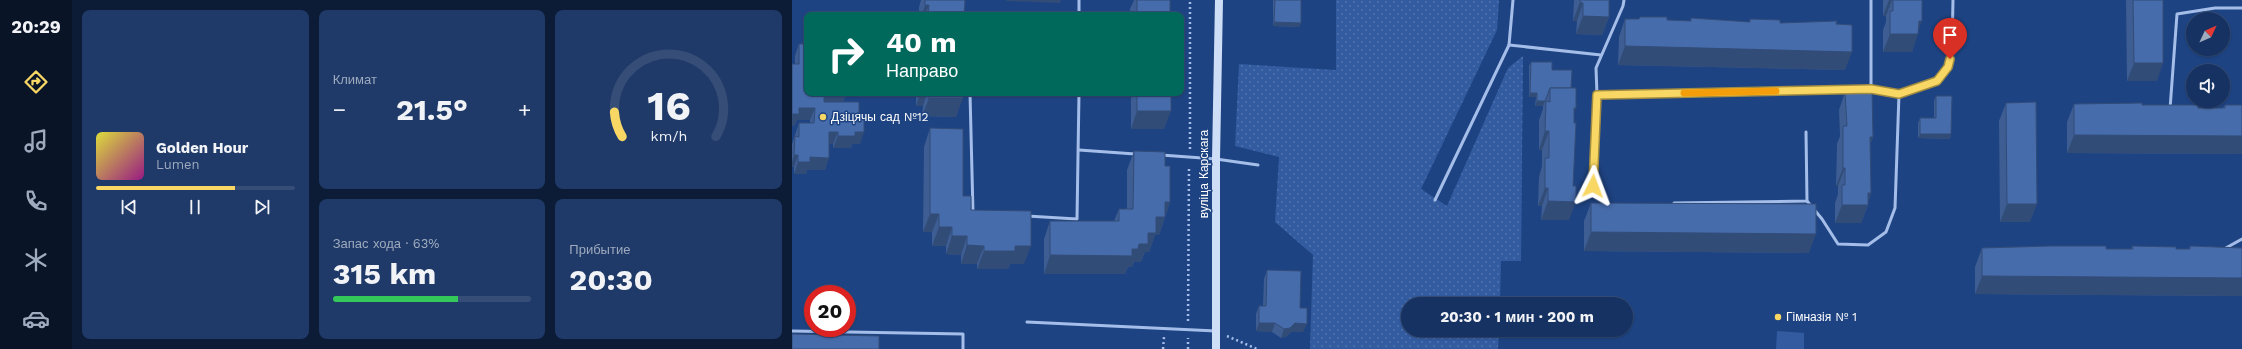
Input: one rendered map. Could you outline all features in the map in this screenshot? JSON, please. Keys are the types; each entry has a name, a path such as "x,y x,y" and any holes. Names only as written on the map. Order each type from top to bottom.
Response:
{"street":[{"name":"вуліца Карскага","path":"1216,349 1216,159 1219,0"}],"lane":[{"path":"1079,0 1079,12"},
{"path":"1434,200 1509,45 1513,0"},
{"path":"1593,186 1597,95 1596,68 1624,0"},
{"path":"1871,0 1871,89"},
{"path":"1597,95 1871,89 1899,94 1937,81 1948,67 1952,50 1953,0"},
{"path":"2170,110 2177,14 2215,8 2242,8"},
{"path":"1509,45 1601,55"},
{"path":"1806,132 1806,201 1822,219 1838,244 1868,245 1886,232 1895,208 1899,94"},
{"path":"970,96 973,213 980,214"},
{"path":"1025,216 1077,219 1079,96"},
{"path":"2164,110 2177,111"},
{"path":"1079,150 1142,154"},
{"path":"1158,155 1216,159 1258,165"},
{"path":"1672,203 1806,201"},
{"path":"2221,251 2242,239"},
{"path":"1027,322 1216,331"},
{"path":"792,331 963,334 963,349"}],"path":[{"path":"1188,349 1190,0"},
{"path":"1216,331 1257,349"}],"shaded area":[{"path":"1336,0 1499,0 1497,30 1421,189 1447,206 1508,68 1523,56 1521,261 1501,261 1500,297 1401,297 1401,337 1499,337 1498,349 1310,349 1313,255 1275,222 1279,157 1235,146 1239,64 1336,70"},
{"path":"1777,331 1804,333 1804,349 1776,349"}],"building":[{"path":"925,0 965,0 964,12 928,12 929,5 925,5"},
{"path":"1137,0 1170,0 1170,12 1137,12"},
{"path":"1275,0 1301,0 1301,23 1274,22"},
{"path":"1580,0 1609,0 1609,17 1583,16 1583,3 1580,2"},
{"path":"1893,0 1922,0 1922,21 1919,21 1918,34 1890,34 1890,11 1893,11"},
{"path":"2133,0 2163,0 2163,63 2134,63"},
{"path":"1640,17 1667,17 1667,20 1691,21 1691,18 1750,22 1750,19 1780,20 1780,23 1837,21 1836,24 1852,25 1852,52 1625,46 1625,19 1639,19"},
{"name":"Дзіцячы сад №12","path":"799,44 804,44 804,96 824,96 824,102 859,102 859,118 864,118 864,132 855,132 855,136 838,136 838,132 829,132 829,158 810,157 810,162 798,162 798,155 794,155 795,136 799,137 799,123 814,123 815,108 799,108 799,114 792,114 792,64 799,64"},
{"path":"1531,62 1552,62 1552,70 1572,70 1571,88 1550,88 1545,101 1537,101 1537,93 1530,93"},
{"path":"1550,88 1576,88 1576,108 1574,108 1574,123 1576,123 1573,186 1576,186 1576,202 1548,201 1548,188 1545,188 1545,158 1549,158 1549,131 1545,131 1546,101 1550,102"},
{"path":"1845,92 1872,92 1873,137 1870,137 1871,193 1868,193 1868,205 1842,205 1842,185 1845,185 1845,168 1843,168 1843,126 1847,126"},
{"path":"929,96 963,96 963,98 929,98"},
{"path":"1137,96 1171,96 1171,111 1137,111"},
{"path":"1936,96 1952,96 1951,134 1920,134 1920,118 1936,118"},
{"path":"2036,102 2037,204 2007,204 2006,103"},
{"path":"2142,103 2142,105 2186,105 2186,108 2230,108 2230,105 2242,105 2242,136 2074,135 2074,104"},
{"path":"930,128 963,129 963,196 971,196 971,210 1031,211 1031,246 1015,246 1015,251 984,251 984,246 967,245 967,236 952,236 952,227 939,227 939,214 930,214"},
{"path":"1134,151 1165,152 1165,166 1170,166 1170,202 1165,202 1165,217 1156,217 1156,233 1148,233 1148,244 1139,244 1138,249 1132,249 1132,256 1050,255 1050,221 1119,221 1119,209 1133,209"},
{"path":"1591,203 1816,204 1816,234 1591,232"},
{"path":"2106,246 2106,249 2133,249 2132,246 2176,247 2176,249 2190,249 2190,246 2242,248 2242,278 1982,276 1982,248"},
{"path":"1267,270 1301,271 1300,308 1307,308 1307,324 1295,323 1290,328 1284,329 1275,323 1259,323 1259,306 1266,306"},
{"path":"792,334 804,334 804,337 879,336 879,349 792,349"}],"slow traffic":[{"path":"1684,93 1776,91"}],"place":[{"name":"Дзіцячы сад №12","path":"823,117"},
{"name":"Гімназія № 1","path":"1778,317"}],"route":[{"path":"1593,186 1597,95 1871,89 1899,94 1937,81 1948,67 1950,59"}]}
